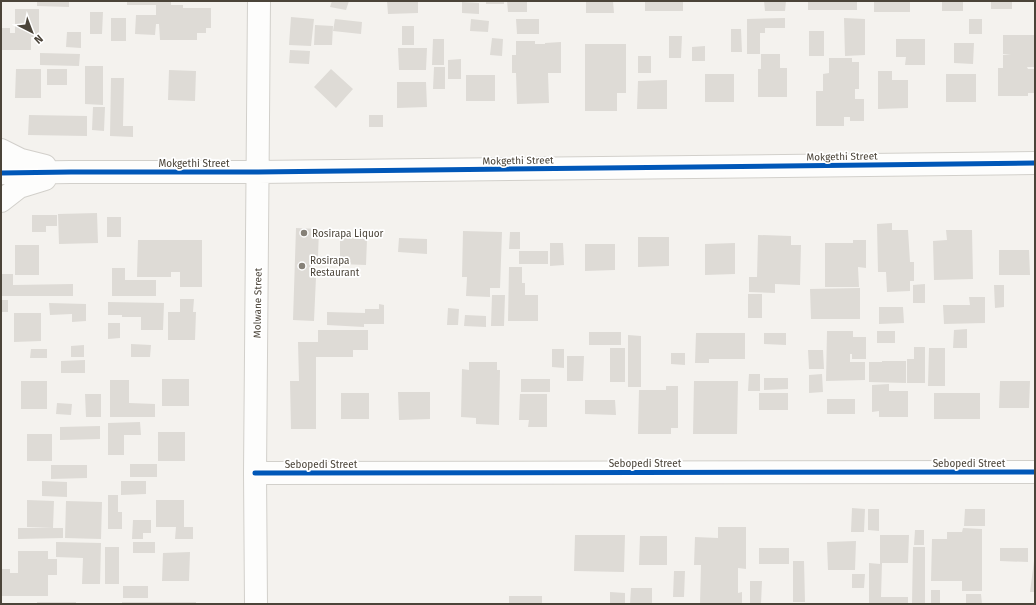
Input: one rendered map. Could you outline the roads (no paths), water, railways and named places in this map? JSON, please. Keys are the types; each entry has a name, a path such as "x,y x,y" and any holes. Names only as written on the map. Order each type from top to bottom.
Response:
{"street":[{"name":"Molwane Street","path":"256,604 255,473 259,1"},
{"path":"1,150 21,160 71,172"},
{"name":"Mokgethi Street","path":"1,174 71,172 258,172 1035,163"},
{"path":"1,201 19,187 71,172"},
{"name":"Sebopedi Street","path":"255,473 1035,472"}],"place":[{"name":"Rosirapa Liquor","path":"304,233"},
{"name":"Rosirapa Restaurant","path":"302,266"}]}
